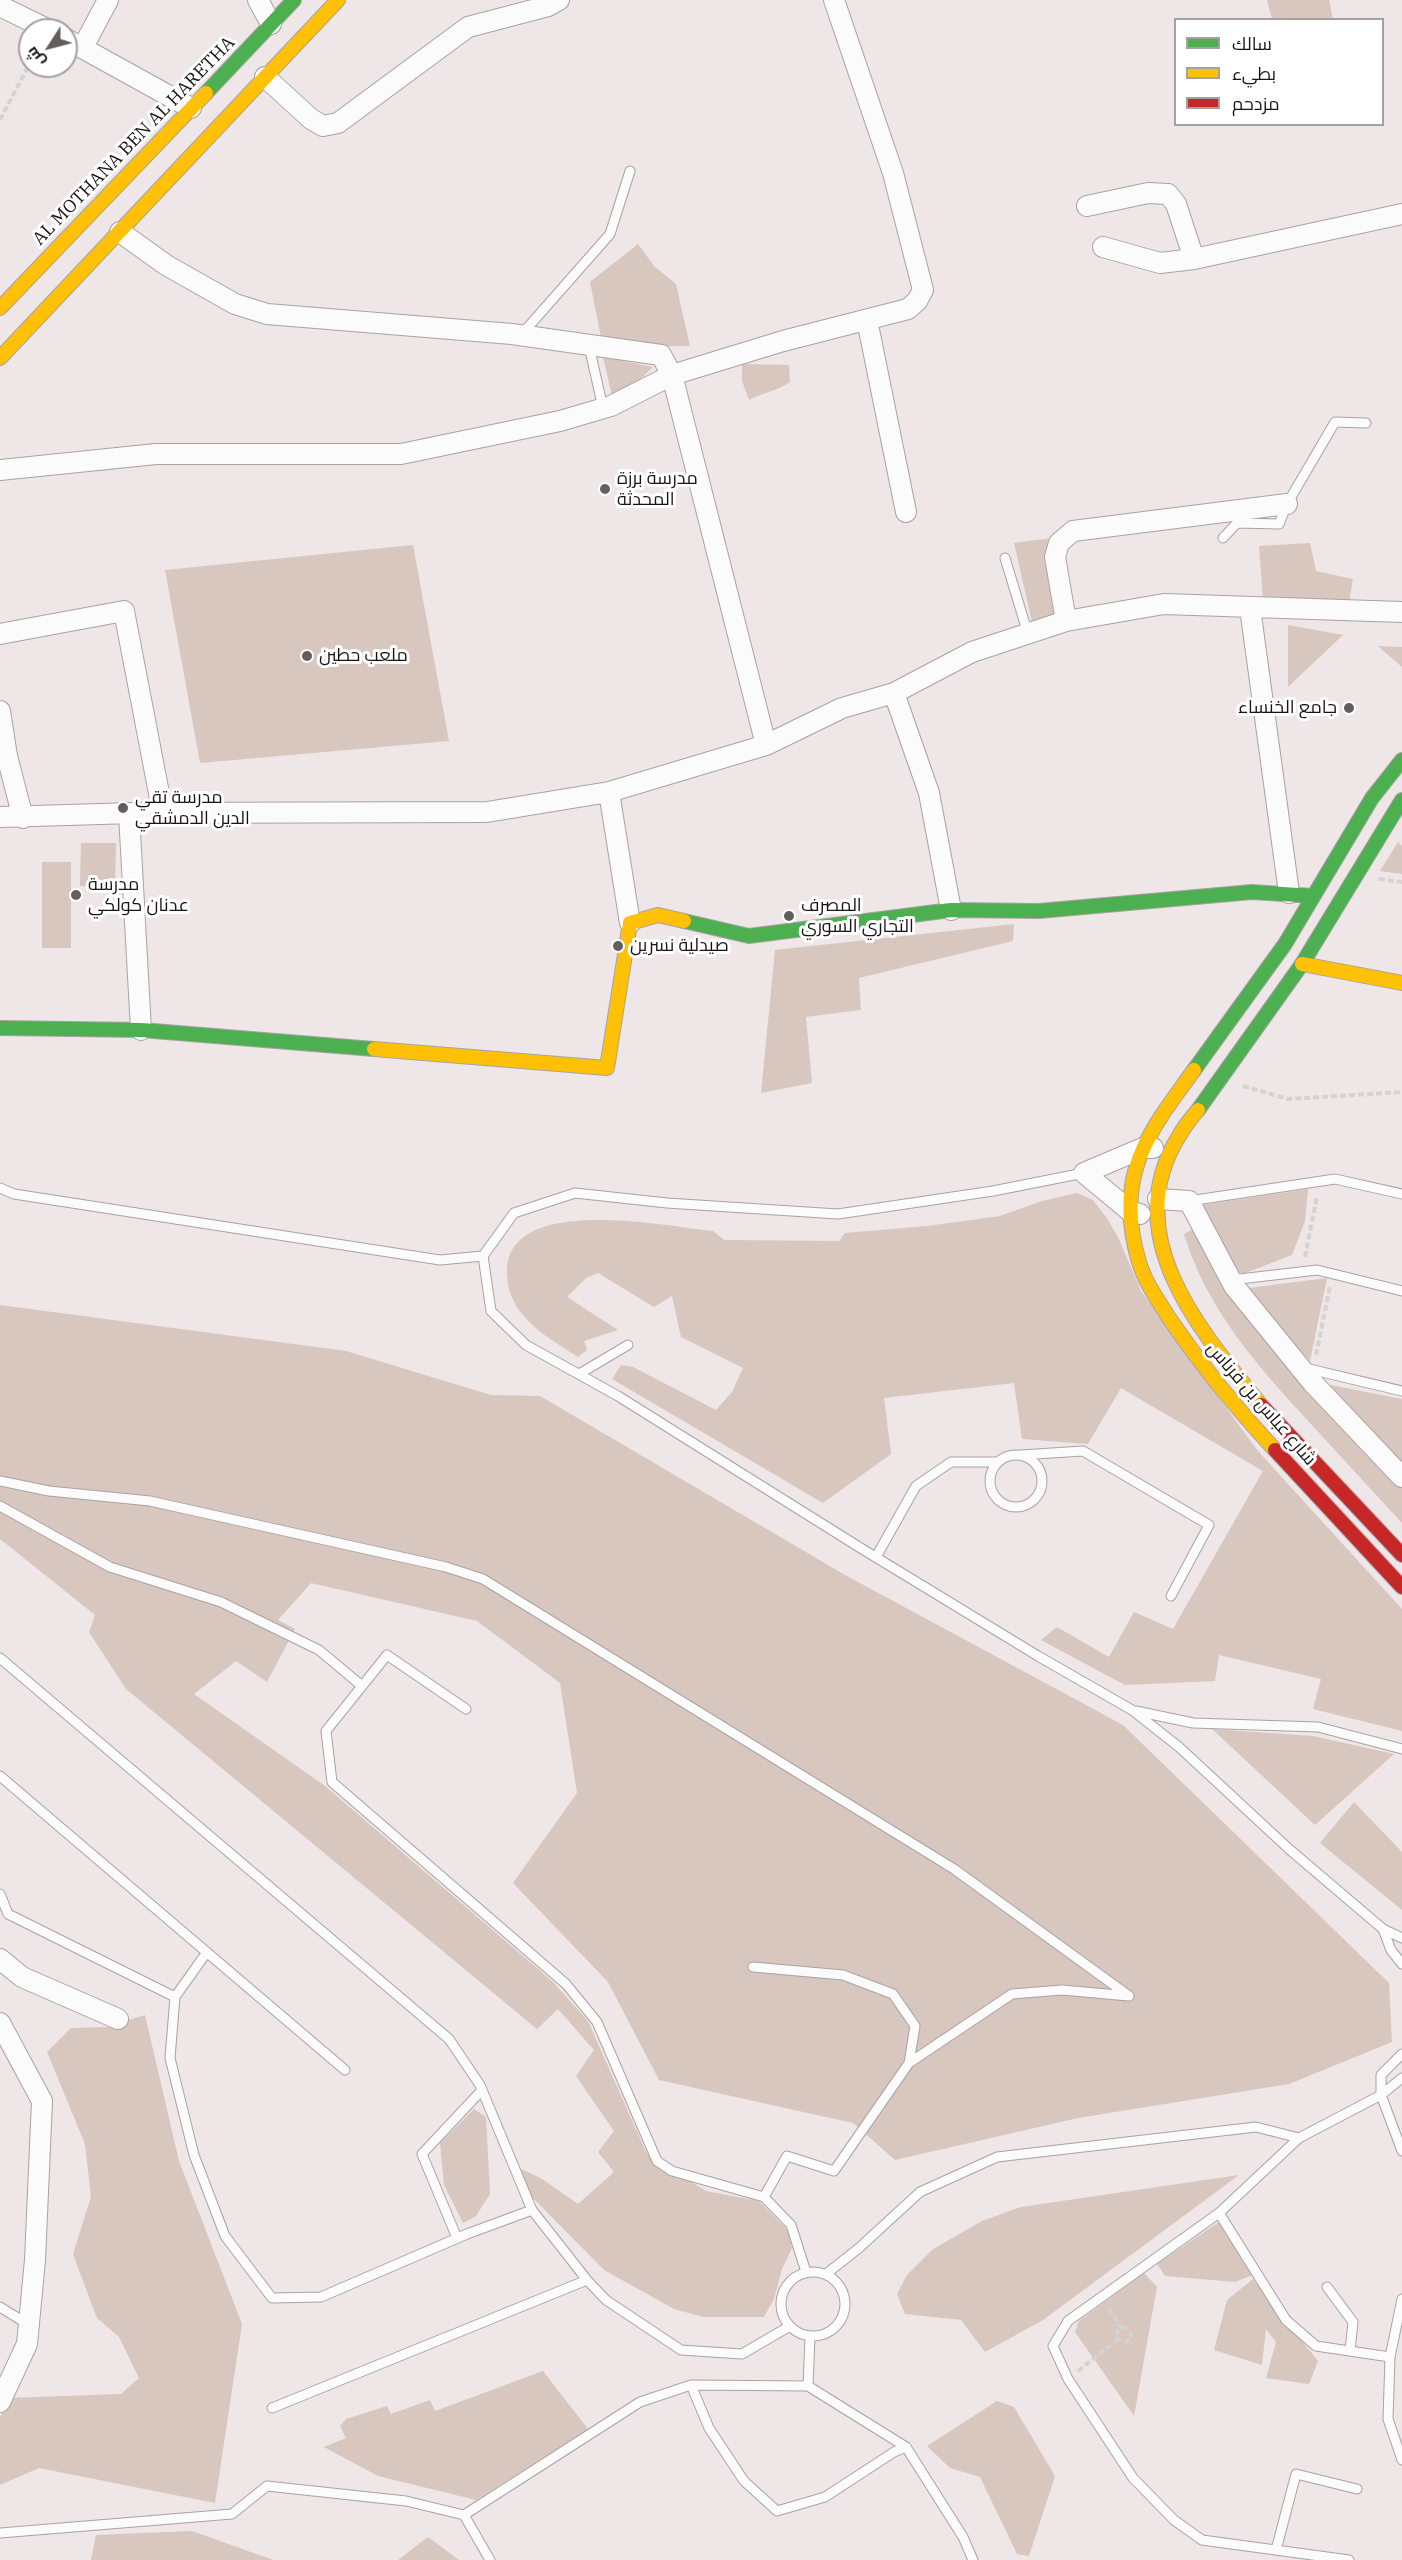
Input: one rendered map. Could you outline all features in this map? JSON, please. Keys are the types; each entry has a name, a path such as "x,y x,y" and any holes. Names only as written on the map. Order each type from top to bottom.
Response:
{"main road":[{"name":"AL MOTHANA BEN AL HARETHA","path":"0,308 294,0"},
{"path":"0,358 338,0"},
{"name":"شارع عباس بن فرناس","path":"1402,760 1372,798 1285,944 1155,1124 1136,1168 1131,1211 1133,1237 1139,1263 1149,1287 1192,1351 1258,1433 1402,1587"},
{"name":"شارع عباس بن فرناس","path":"1402,800 1302,964 1218,1078 1171,1151 1158,1207 1161,1246 1168,1271 1209,1338 1273,1420 1402,1555"},
{"path":"0,1028 141,1030 608,1068 630,923 658,915 749,936 951,910 1039,911 1252,892 1314,896"},
{"path":"1285,944 1302,964 1402,983"}],"street":[{"path":"78,39 108,0"},
{"path":"258,0 271,24"},
{"path":"265,77 311,119 323,126 338,123 468,27 548,6 559,0"},
{"path":"0,470 156,454 401,454 560,421 603,408 672,375 783,341 908,309 917,301 923,290 894,173 834,0"},
{"path":"0,6 24,18"},
{"path":"78,45 191,108"},
{"path":"1087,206 1148,193 1168,194 1176,204 1194,259"},
{"path":"1103,248 1160,263 1194,259 1402,214"},
{"path":"120,232 166,265 235,304 267,314 521,336 661,355 672,375 766,745"},
{"path":"867,320 906,512"},
{"path":"1066,621 1055,557 1059,543 1073,531 1287,504"},
{"path":"0,817 487,812 609,792 766,745 842,708 894,693 972,652 1066,621 1164,604 1402,612"},
{"path":"1250,608 1289,893"},
{"path":"0,634 124,611 163,814"},
{"path":"894,693 929,794 951,910"},
{"path":"0,711 7,756 23,818"},
{"path":"609,792 630,923"},
{"path":"129,814 141,1030"},
{"path":"1171,1151 1143,1148 1084,1173 1131,1211 1190,1201 1231,1280 1402,1477"},
{"path":"0,1959 22,1977 118,2019"},
{"path":"0,2023 42,2101 34,2260 27,2344 7,2376 0,2402"}],"lane":[{"path":"521,336 610,234 630,171"},
{"path":"589,346 603,408"},
{"path":"1223,538 1237,523 1279,524 1287,504 1335,423 1366,423"},
{"path":"1005,558 1028,634"},
{"path":"1084,1173 993,1191 838,1214 667,1203 574,1193 514,1213 483,1256 491,1311 526,1345 618,1396 1038,1656 1132,1710 1179,1747 1290,1849 1383,1929 1402,1938"},
{"path":"1190,1201 1335,1179 1402,1194"},
{"path":"0,1188 14,1194 440,1260 483,1256"},
{"path":"1231,1280 1317,1270 1402,1291"},
{"path":"579,1374 628,1345"},
{"path":"1307,1369 1402,1391"},
{"path":"876,1557 916,1486 951,1462 997,1462 1013,1455 1083,1451 1209,1526 1171,1596"},
{"path":"997,1462 989,1477 992,1494 1005,1506 1023,1507 1037,1497 1042,1481 1036,1464 1022,1455"},
{"path":"0,1481 49,1491 150,1501 446,1567 483,1579 954,1869 1129,1996 1062,1990 1012,1994 909,2063 834,2171 787,2156 764,2197"},
{"path":"0,1506 110,1567 221,1602 319,1650 362,1686"},
{"path":"466,1709 387,1655 326,1731 332,1782 566,1984 597,2022 657,2161 672,2171 764,2197 791,2225 806,2272"},
{"path":"0,1658 449,2038 482,2090 532,2210 587,2280 606,2300 681,2350 742,2354 790,2326"},
{"path":"1132,1710 1193,1723 1318,1727 1402,1749"},
{"path":"0,1776 345,2070"},
{"path":"0,1894 8,1914 175,1996"},
{"path":"1383,1929 1391,1950 1402,1964"},
{"path":"207,1952 175,1996 170,2058 194,2155 225,2236 272,2298 321,2297 457,2238 532,2210"},
{"path":"753,1967 843,1975 893,1994 915,2026 909,2063"},
{"path":"1402,2054 1381,2075 1381,2095 1402,2151"},
{"path":"1349,2560 1202,2540 1174,2520 1133,2478 1068,2379 1053,2346 1068,2321 1219,2213 1299,2138 1381,2095 1402,2078"},
{"path":"457,2238 422,2154 482,2090"},
{"path":"826,2274 859,2248 920,2192 997,2157 1256,2127 1299,2138"},
{"path":"1219,2213 1286,2320 1317,2346 1390,2357"},
{"path":"806,2272 826,2274 841,2288 846,2307 837,2325 820,2335 803,2334 790,2326 782,2309 781,2300 789,2282 806,2272"},
{"path":"272,2408 587,2280"},
{"path":"1327,2287 1353,2322 1350,2351"},
{"path":"1402,2299 1390,2357 1388,2419 1402,2460"},
{"path":"0,2307 29,2325"},
{"path":"807,2386 810,2336"},
{"path":"691,2385 709,2428 744,2481 777,2511 825,2496 894,2452 906,2447"},
{"path":"0,2533 232,2514 267,2486 406,2501 464,2515 640,2402 691,2385 807,2386 906,2447 963,2537 973,2560"},
{"path":"1276,2550 1296,2474 1357,2489"},
{"path":"464,2515 490,2560"}],"path":[{"path":"0,120 22,78"},
{"path":"1218,1078 1288,1099 1402,1092"},
{"path":"1302,1271 1320,1181"},
{"path":"1307,1369 1332,1274"},
{"path":"1101,2298 1122,2328 1130,2330 1132,2337 1124,2343 1118,2339 1117,2332 1122,2328"},
{"path":"1068,2379 1118,2339"}],"shaded area":[{"path":"1267,0 1329,0 1333,18 1272,18"},
{"path":"638,244 654,266 676,284 690,346 603,347 590,282"},
{"path":"603,357 653,367 625,394 612,396"},
{"path":"742,364 789,365 790,382 749,400 742,381"},
{"path":"1052,538 1069,615 1032,622 1014,543"},
{"path":"1310,543 1316,571 1353,579 1349,603 1263,599 1259,546"},
{"name":"ملعب حطين","path":"413,545 449,741 200,763 165,570"},
{"path":"1288,625 1343,635 1288,687"},
{"path":"1378,646 1402,647 1402,667"},
{"path":"1398,842 1402,846 1402,874 1380,871"},
{"path":"81,843 116,843 115,886 80,886"},
{"path":"42,862 71,862 71,948 42,948"},
{"path":"1014,924 1013,941 859,978 861,1010 806,1017 812,1083 761,1093 775,950"},
{"path":"1308,1189 1305,1221 1292,1255 1243,1274 1226,1265 1202,1205"},
{"path":"1077,1193 1093,1200 1106,1217 1118,1237 1141,1291 1257,1450 1402,1609 1402,1731 1313,1709 1321,1679 1219,1655 1215,1681 1125,1685 1041,1640 1057,1627 1109,1657 1134,1612 1173,1629 1263,1471 1121,1388 1088,1444 1022,1439 1014,1383 884,1398 891,1454 823,1503 612,1379 621,1365 633,1367 716,1410 732,1392 743,1368 681,1337 672,1296 654,1307 598,1273 586,1278 567,1297 618,1330 584,1341 587,1350 578,1357 531,1324 514,1303 509,1290 507,1275 513,1249 531,1232 558,1223 590,1220 660,1224 713,1231 724,1240 839,1241 845,1233 927,1226 1000,1216 1042,1201"},
{"path":"1196,1227 1227,1292 1270,1347 1402,1487 1402,1523 1290,1401 1236,1335 1220,1312 1194,1262 1184,1234"},
{"path":"1327,1278 1310,1361 1241,1289"},
{"path":"0,1305 346,1351 491,1395 540,1396 845,1575 1123,1725 1389,1983 1392,2042 1289,2084 1078,2118 895,2160 853,2123 659,2080 608,1982 513,1883 577,1793 560,1683 477,1621 311,1583 278,1620 295,1629 267,1682 236,1661 194,1694 325,1786 552,1981 588,2021 647,2154 706,2191 759,2201 789,2232 792,2248 782,2269 774,2299 764,2317 703,2317 674,2309 604,2270 523,2188 522,2169 542,2179 578,2204 614,2172 598,2152 614,2131 576,2076 594,2050 558,2009 537,2029 126,1689 89,1632 95,1615 0,1539"},
{"path":"1325,1384 1402,1399 1402,1462"},
{"path":"1212,1729 1313,1736 1394,1754 1315,1825"},
{"path":"1354,1802 1402,1852 1402,1910 1320,1843"},
{"path":"145,2015 179,2161 242,2324 215,2503 39,2468 0,2485 0,2418 8,2398 121,2394 139,2378 119,2337 97,2318 73,2254 91,2197 85,2144 47,2052 71,2028 107,2027"},
{"path":"474,2109 486,2117 490,2194 476,2216 463,2223 444,2185 440,2143"},
{"path":"1239,2175 1043,2320 985,2352 961,2320 905,2314 897,2294 907,2275 933,2249 982,2221 1021,2207"},
{"path":"1219,2222 1253,2275 1235,2282 1165,2276 1157,2264"},
{"path":"1144,2273 1157,2287 1134,2416 1075,2332 1079,2321"},
{"path":"1253,2279 1318,2361 1309,2384 1266,2378 1276,2342 1266,2329 1262,2365 1214,2350 1227,2300"},
{"path":"543,2371 588,2429 476,2500 378,2476 324,2447 346,2438 340,2426 346,2419 387,2406 391,2414 430,2400 435,2411"},
{"path":"997,2401 1014,2407 1055,2476 1029,2556 1017,2554 980,2477 950,2468 927,2446"},
{"path":"192,2531 273,2560 91,2560 96,2535"},
{"path":"428,2537 459,2560 398,2560"}],"traffic: fast":[{"path":"206,93 294,0"},
{"path":"1194,1070 1285,944 1372,798 1402,760"},
{"path":"1198,1110 1302,964 1402,800"},
{"path":"684,921 749,936 951,910 1039,911 1252,892 1313,896"},
{"path":"0,1028 141,1030 374,1049"}],"traffic: slow":[{"path":"0,358 338,0"},
{"path":"0,308 206,93"},
{"path":"374,1049 607,1068 630,923 658,915 684,921"},
{"path":"1302,964 1402,983"},
{"path":"1194,1070 1153,1129 1136,1168 1131,1191 1132,1227 1136,1251 1148,1284 1169,1318 1219,1386 1275,1450"},
{"path":"1198,1110 1179,1136 1162,1173 1157,1209 1162,1245 1174,1280 1192,1313 1214,1346 1261,1405"}],"traffic: jam":[{"path":"1261,1405 1402,1555"},
{"path":"1275,1450 1402,1587"}],"place":[{"name":"مدرسة برزة المحدثة","path":"605,489"},
{"name":"ملعب حطين","path":"307,656"},
{"name":"جامع الخنساء","path":"1349,708"},
{"name":"مدرسة تقي الدين الدمشقي","path":"123,808"},
{"name":"مدرسة عدنان كولكي","path":"76,895"},
{"name":"المصرف التجاري السوري","path":"789,916"},
{"name":"صيدلية نسرين","path":"618,946"}]}
